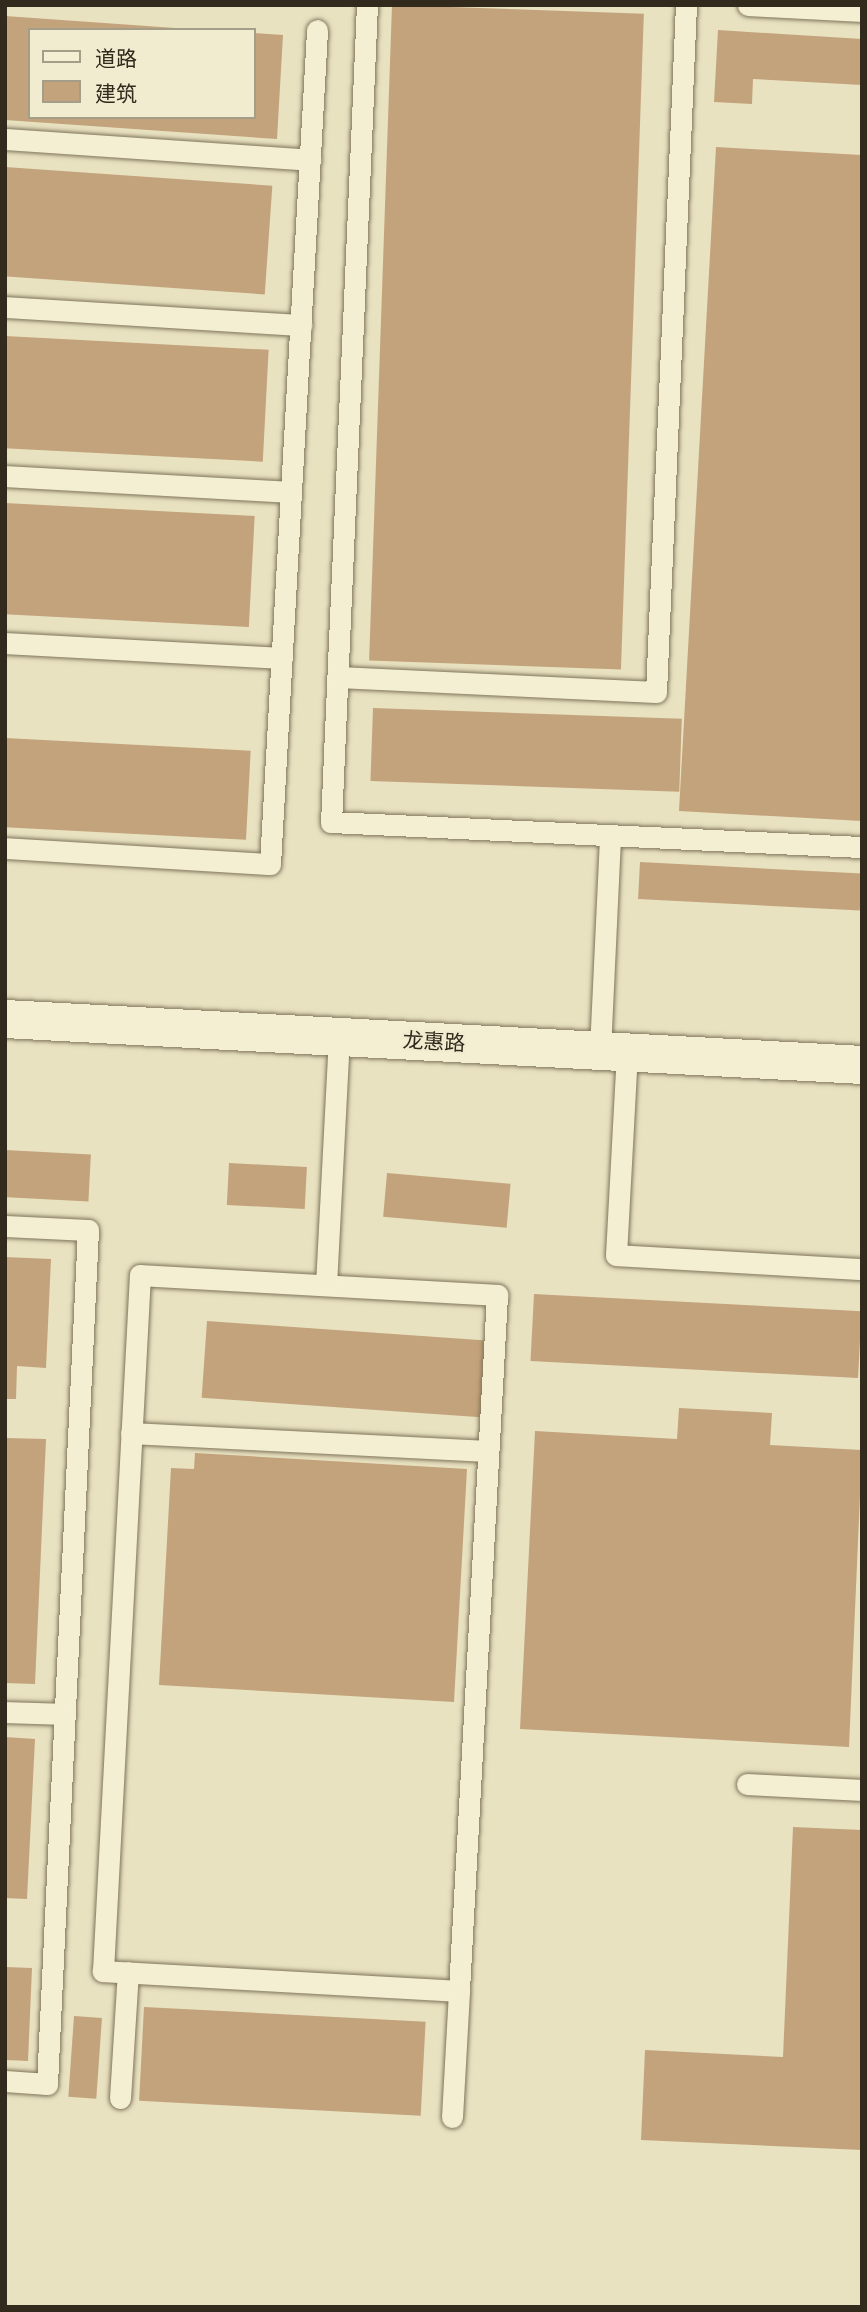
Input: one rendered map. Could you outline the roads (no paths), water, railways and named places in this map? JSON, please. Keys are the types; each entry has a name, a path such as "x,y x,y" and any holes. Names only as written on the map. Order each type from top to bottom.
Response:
{"street":[{"name":"龙惠路","path":"5,1018 862,1065"}],"lane":[{"path":"368,5 331,822 862,847"},
{"path":"338,677 656,692 687,5"},
{"path":"748,5 862,11"},
{"path":"5,848 270,864 317,30"},
{"path":"5,139 310,160"},
{"path":"5,307 301,325"},
{"path":"5,476 292,492"},
{"path":"5,643 282,658"},
{"path":"610,835 616,1255 862,1269"},
{"path":"326,1285 339,1036"},
{"path":"5,1226 88,1230 47,2084 5,2081"},
{"path":"452,2117 459,1992 488,1451 497,1295 140,1275 103,1971 459,1992"},
{"path":"131,1433 488,1451"},
{"path":"5,1712 65,1714"},
{"path":"747,1784 862,1790"},
{"path":"120,2098 128,1972"}]}
